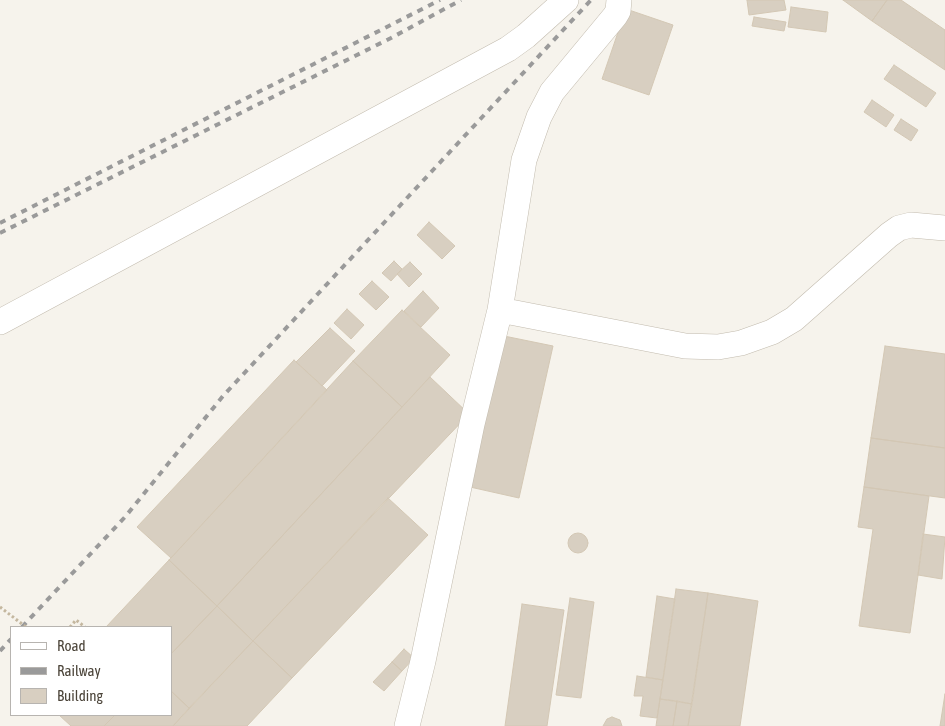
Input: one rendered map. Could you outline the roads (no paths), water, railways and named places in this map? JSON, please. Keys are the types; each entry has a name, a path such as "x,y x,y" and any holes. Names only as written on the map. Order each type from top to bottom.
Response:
{"lane":[{"path":"0,322 508,50 566,0"},
{"path":"407,726 423,661 472,424 500,310 524,160 539,117 552,92 615,16 618,11 619,0"},
{"path":"500,310 685,346 718,347 741,343 772,332 794,319 889,234 899,228 911,225 945,228"}],"railway":[{"path":"0,223 440,0"},
{"path":"0,233 391,38 461,0"},
{"path":"23,626 125,517 223,396 591,0"},
{"path":"0,651 10,640"}]}
